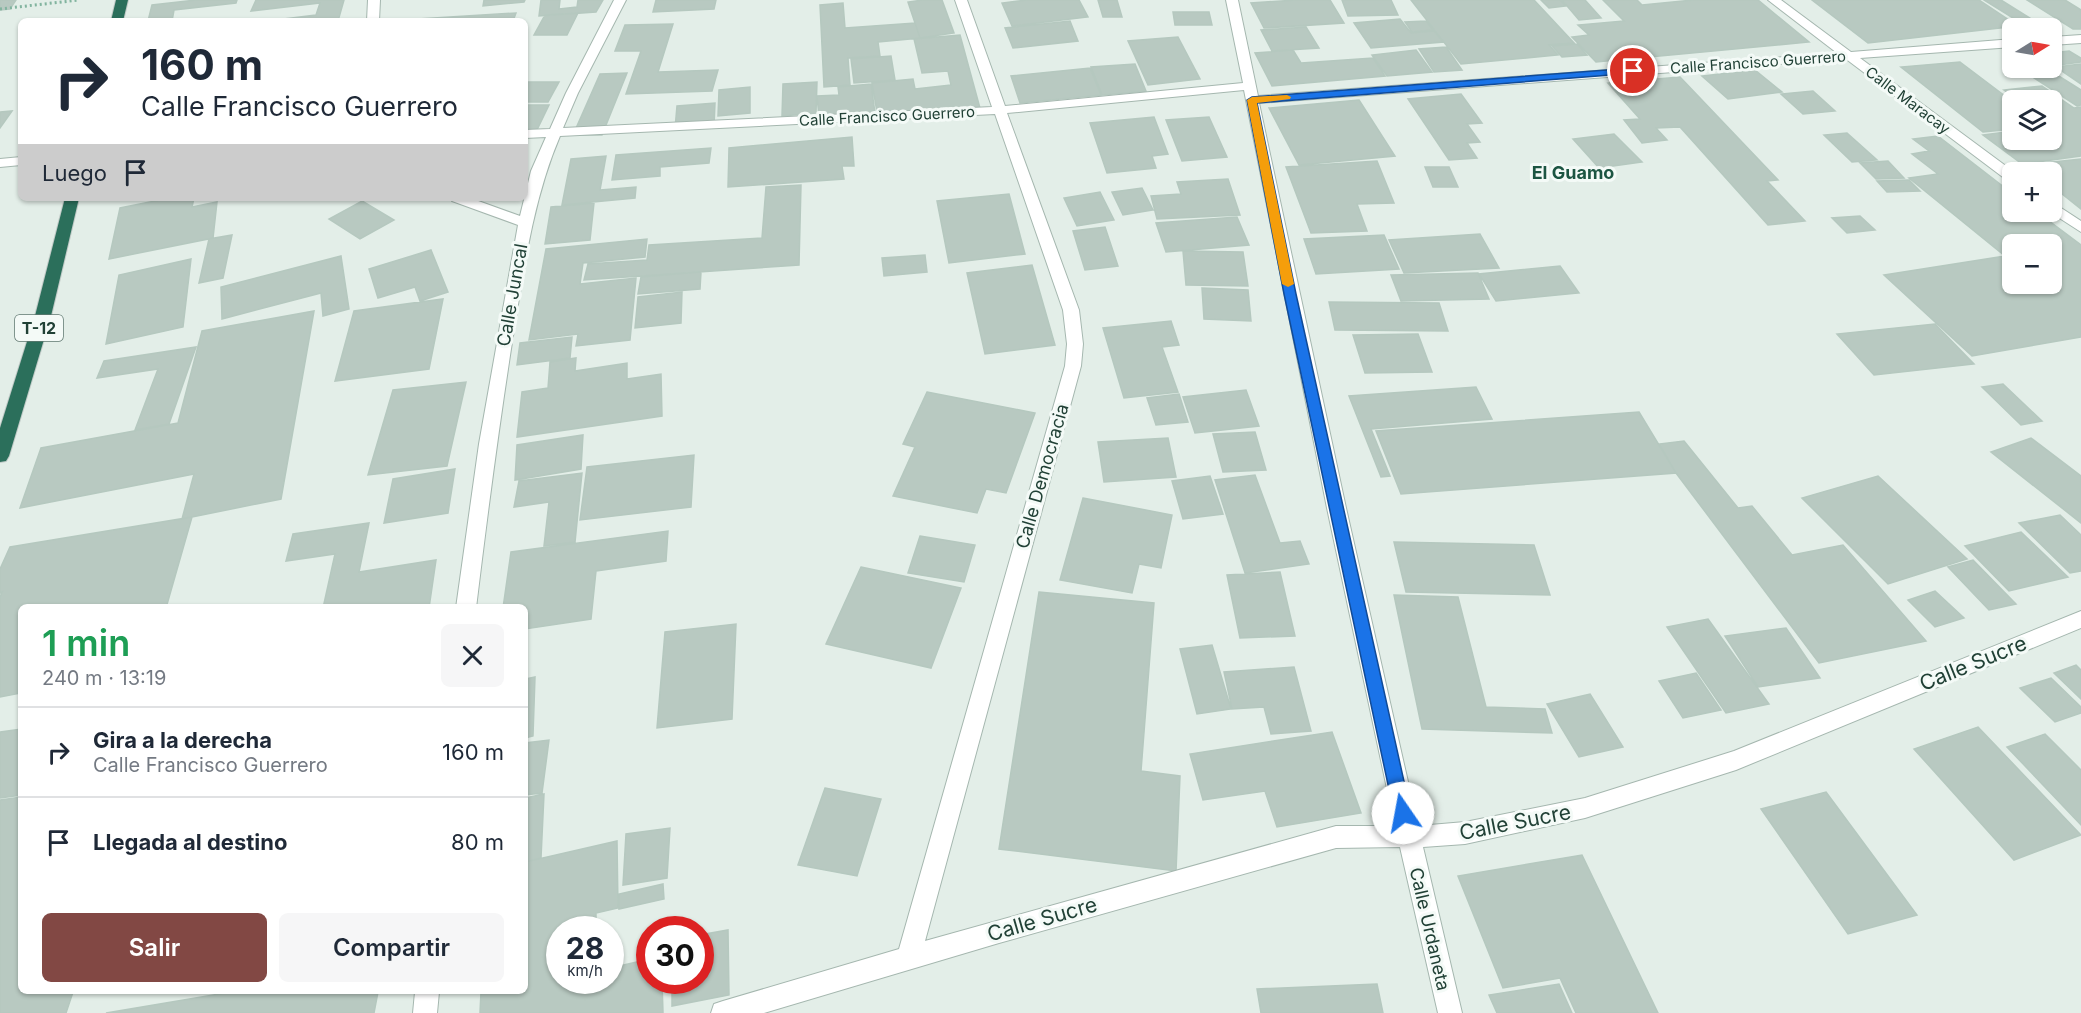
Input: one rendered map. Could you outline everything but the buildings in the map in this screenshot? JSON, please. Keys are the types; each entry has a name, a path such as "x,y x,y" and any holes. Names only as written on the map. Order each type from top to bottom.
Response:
{"highway":[{"path":"118,18 122,0"},
{"name":"T-12","path":"0,456 43,316 71,201"}],"street":[{"path":"373,18 374,0"},
{"name":"Calle Juncal","path":"467,604 488,444 525,222 537,171 620,0"},
{"name":"Calle Democracia","path":"908,958 1073,366 1076,344 1071,310 961,0"},
{"name":"Calle Urdaneta","path":"1232,0 1293,305 1408,836 1450,1013"},
{"name":"Calle Maracay","path":"1774,0 2002,170"},
{"path":"2062,40 2081,39"},
{"name":"Calle Francisco Guerrero","path":"528,134 999,110 2002,44"},
{"path":"0,163 18,161"},
{"path":"466,201 525,222"},
{"path":"2062,214 2081,228"},
{"name":"Calle Sucre","path":"723,1013 908,958 1336,837 1464,833 1585,808 1725,763 2081,619"},
{"path":"425,1013 427,994"}],"path":[{"path":"0,9 79,0"}],"slow traffic":[{"path":"1287,97 1252,100 1288,284"}],"district":[{"name":"El Guamo","path":"1573,172"}],"route":[{"path":"1403,813 1290,294 1252,100 1633,71"}]}
